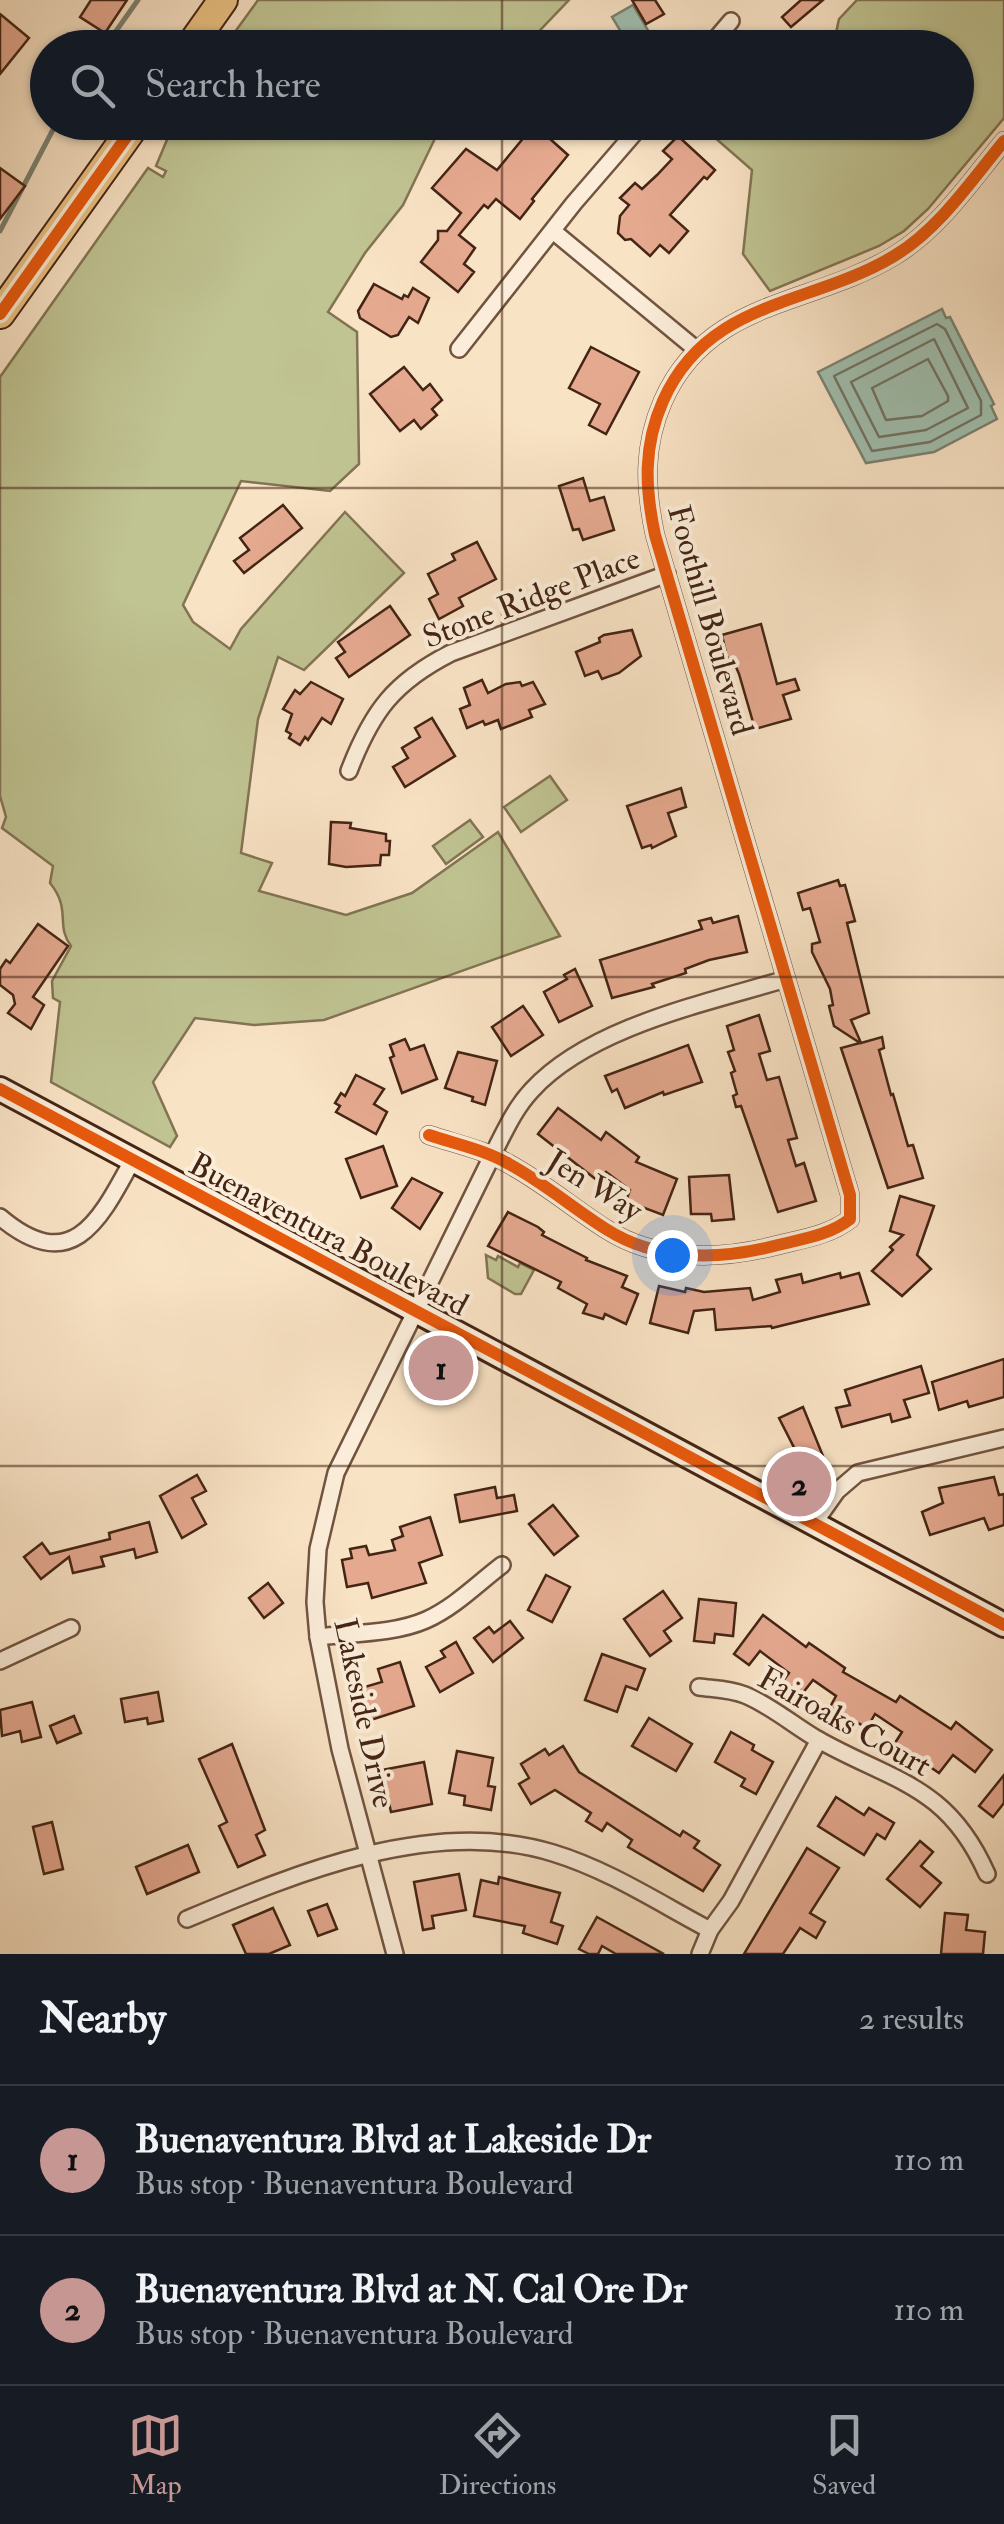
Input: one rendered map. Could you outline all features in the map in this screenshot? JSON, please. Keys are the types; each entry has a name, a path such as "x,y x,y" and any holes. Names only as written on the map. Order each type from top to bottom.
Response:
{"highway":[{"path":"202,30 223,0"},
{"path":"0,314 123,140"}],"main road":[{"name":"Buenaventura Boulevard","path":"0,1089 1004,1625"}],"street":[{"path":"724,30 732,21"},
{"path":"459,349 629,140"},
{"name":"Foothill Boulevard","path":"850,1219 850,1195 667,574 648,501 647,455 651,431 666,395 697,350 720,330 888,259 914,243 1004,141"},
{"path":"552,230 697,350"},
{"name":"Stone Ridge Place","path":"350,770 378,711 418,671 451,653 667,574"},
{"name":"Lakeside Drive","path":"394,1954 340,1749 318,1637 318,1549 336,1473 492,1156 531,1090 566,1060 618,1034 786,979"},
{"name":"Jen Way","path":"430,1135 492,1156 555,1191 608,1230 642,1246 678,1254 736,1255 833,1230 850,1219"},
{"path":"0,1217 23,1237 62,1243 92,1227 132,1162"},
{"path":"815,1522 837,1491 858,1473 1004,1438"},
{"path":"318,1637 404,1627 424,1620 448,1608 502,1565"},
{"path":"0,1660 71,1628"},
{"name":"Fairoaks Court","path":"699,1687 751,1698 819,1740 914,1786 949,1815 975,1846 987,1874"},
{"path":"700,1954 819,1740"},
{"path":"187,1920 278,1881 368,1856 451,1840 475,1840 547,1851 606,1874 710,1930"}],"green space":[{"path":"258,0 569,0 540,30 236,30"},
{"path":"857,0 1004,0 1004,118 928,209 904,231 879,246 770,291 743,254 752,170 718,140 974,140 974,30 837,30 839,19"},
{"path":"167,140 434,140 403,205 365,253 328,312 357,332 359,464 330,491 241,481 183,605 193,622 230,649 241,629 345,512 404,573 304,670 278,657 258,719 241,853 272,863 259,891 346,915 412,893 498,832 560,936 324,1020 254,1025 195,1018 153,1082 177,1136 170,1147 51,1082 60,1002 53,998 52,981 71,946 64,931 60,901 50,883 53,866 2,828 6,817 0,796 0,377 148,168 163,177 166,171 156,166"},
{"path":"550,776 567,800 521,832 504,807"},
{"path":"470,820 483,837 446,864 433,846"},
{"path":"486,1255 534,1270 521,1294 488,1278"}],"water":[{"path":"633,5 648,30 620,30 612,17"},
{"path":"942,309 946,318 950,317 994,404 991,406 997,419 934,452 866,463 818,372"}],"building":[{"path":"91,0 127,0 107,30 80,17"},
{"path":"632,0 655,0 664,14 646,24"},
{"path":"801,0 823,0 791,27 782,17"},
{"path":"0,14 29,38 0,74"},
{"path":"522,140 551,140 568,155 520,219 496,199 488,208 484,205 459,235 475,248 464,264 474,272 458,292 421,262 438,240 438,231 447,231 461,213 432,188 466,149 497,170"},
{"path":"674,140 682,140 715,170 670,215 688,231 669,253 660,245 650,256 618,233 620,216 629,205 620,198 635,183 642,189 672,159 663,151"},
{"path":"0,168 25,186 0,219"},
{"path":"374,284 402,299 413,288 429,298 418,323 409,317 398,335 391,337 360,318 358,311"},
{"path":"591,347 639,372 606,434 589,425 600,404 569,388"},
{"path":"404,367 423,390 430,384 442,400 432,409 437,415 421,429 414,420 400,431 370,394"},
{"path":"583,478 590,501 604,497 614,530 583,540 579,529 573,530 559,486"},
{"path":"283,505 302,528 244,573 234,561 249,550 240,538"},
{"path":"477,542 496,579 459,598 463,606 439,619 429,599 438,594 428,574 455,560 452,554"},
{"path":"390,606 410,635 349,677 336,658 345,652 338,642"},
{"path":"761,624 777,684 795,679 799,690 783,695 791,719 755,729 739,674 733,660 727,657 722,635"},
{"path":"632,630 641,656 619,673 602,679 598,671 585,676 576,652 600,642 604,635"},
{"path":"482,680 488,693 506,684 520,682 522,686 533,682 545,704 529,710 532,717 501,729 498,720 467,728 460,709 470,705 464,688"},
{"path":"311,682 343,699 331,724 322,718 308,740 305,737 300,745 289,738 291,734 286,731 292,714 283,709 295,690 300,694"},
{"path":"432,718 455,756 405,787 393,767 408,758 402,748 420,737 415,728"},
{"path":"681,788 686,807 668,813 676,836 652,848 642,848 627,806"},
{"path":"331,822 351,823 350,828 386,834 389,855 381,855 380,865 329,864"},
{"path":"838,880 840,886 845,885 855,921 847,923 869,1013 851,1020 861,1043 882,1037 884,1048 879,1050 891,1095 923,1178 888,1188 841,1048 860,1043 834,1026 830,989 812,952 812,944 820,942 810,908 803,910 798,893"},
{"path":"738,916 747,952 709,960 685,969 686,973 652,984 654,987 612,998 600,960 702,929 699,921 711,918 713,923"},
{"path":"38,924 68,946 33,997 44,1005 31,1029 8,1013 15,1004 13,995 0,985 0,969 6,960 10,963"},
{"path":"575,969 592,1006 559,1022 544,992 567,979 564,975"},
{"path":"523,1006 543,1035 511,1056 492,1027"},
{"path":"759,1015 770,1051 759,1054 767,1080 779,1077 797,1138 788,1140 796,1166 804,1163 816,1201 778,1212 741,1106 736,1107 731,1073 735,1071 728,1052 734,1050 727,1026"},
{"path":"405,1039 410,1050 424,1045 437,1079 402,1093 390,1058 394,1056 390,1045"},
{"path":"688,1045 702,1082 664,1095 663,1092 625,1108 617,1089 612,1092 605,1076"},
{"path":"458,1052 497,1061 485,1105 445,1088"},
{"path":"356,1075 384,1089 374,1104 387,1112 376,1134 336,1112 340,1106 335,1103 341,1093 345,1096"},
{"path":"558,1108 601,1140 606,1132 639,1157 636,1162 677,1179 663,1215 626,1201 630,1190 606,1172 598,1181 538,1134"},
{"path":"383,1146 397,1186 361,1198 346,1159"},
{"path":"729,1175 734,1219 712,1221 711,1214 691,1214 689,1177"},
{"path":"412,1178 442,1193 420,1229 392,1208"},
{"path":"900,1196 934,1206 917,1255 931,1269 902,1296 872,1271 903,1235 890,1231"},
{"path":"508,1212 586,1260 627,1276 622,1287 638,1294 626,1324 605,1314 603,1319 583,1313 587,1304 558,1288 561,1282 488,1246"},
{"path":"840,1273 841,1278 859,1273 869,1304 772,1328 716,1330 714,1309 694,1311 688,1333 650,1323 659,1286 685,1292 686,1288 704,1292 750,1288 753,1300 780,1292 776,1280 801,1274 803,1283"},
{"path":"1004,1359 1004,1397 969,1407 967,1401 939,1410 932,1382"},
{"path":"921,1366 929,1393 904,1400 910,1417 892,1422 890,1414 842,1427 836,1408 850,1405 845,1390"},
{"path":"803,1407 823,1456 803,1465 779,1418"},
{"path":"197,1475 206,1491 192,1498 206,1524 182,1538 160,1496"},
{"path":"994,1477 999,1495 1004,1494 1004,1525 989,1530 984,1518 930,1535 922,1512 943,1503 939,1488"},
{"path":"495,1487 497,1498 514,1495 517,1511 460,1522 455,1495"},
{"path":"553,1505 578,1536 554,1555 529,1524"},
{"path":"430,1517 442,1555 419,1563 426,1583 372,1598 368,1583 347,1587 342,1560 352,1558 350,1549 366,1546 369,1555 395,1550 392,1540 403,1536 400,1527"},
{"path":"149,1522 157,1552 136,1558 134,1549 101,1557 104,1566 73,1573 69,1557 41,1579 24,1557 42,1543 50,1554 110,1539 109,1533"},
{"path":"546,1575 570,1587 552,1622 528,1610"},
{"path":"268,1583 283,1603 264,1618 249,1598"},
{"path":"663,1591 682,1618 664,1631 671,1641 650,1656 624,1619"},
{"path":"699,1599 736,1603 733,1636 715,1634 714,1643 694,1641"},
{"path":"763,1615 806,1647 809,1643 845,1668 843,1672 896,1702 900,1696 951,1729 956,1722 992,1750 975,1772 953,1755 939,1773 895,1743 902,1732 875,1714 867,1728 830,1707 836,1696 813,1680 802,1694 783,1681 789,1673 760,1651 749,1665 734,1654"},
{"path":"510,1621 523,1638 493,1662 474,1638 489,1627 494,1633"},
{"path":"456,1642 473,1673 440,1692 426,1667 445,1657 441,1651"},
{"path":"602,1654 645,1669 637,1690 626,1686 617,1712 585,1700"},
{"path":"400,1662 414,1706 371,1720 361,1688 382,1682 378,1669"},
{"path":"158,1692 163,1721 148,1724 147,1718 125,1722 121,1699"},
{"path":"32,1702 41,1737 22,1742 20,1731 2,1736 0,1710"},
{"path":"74,1716 81,1733 57,1743 50,1726"},
{"path":"649,1718 692,1744 676,1771 632,1746"},
{"path":"731,1732 773,1762 756,1794 741,1786 745,1779 715,1762"},
{"path":"232,1744 265,1830 256,1835 265,1855 238,1867 219,1826 227,1822 199,1759"},
{"path":"563,1746 579,1772 680,1836 683,1831 699,1841 694,1848 720,1865 703,1891 628,1847 632,1840 607,1823 602,1831 586,1821 591,1813 555,1790 531,1804 519,1784 529,1778 521,1764 545,1749 549,1755"},
{"path":"457,1751 493,1758 488,1786 495,1787 491,1810 464,1805 465,1796 449,1793"},
{"path":"424,1762 432,1804 391,1812 382,1770"},
{"path":"1004,1775 1004,1803 993,1817 979,1806"},
{"path":"836,1797 864,1815 869,1808 894,1823 885,1839 877,1834 864,1855 818,1826"},
{"path":"52,1822 63,1869 44,1874 33,1827"},
{"path":"920,1841 933,1852 921,1866 941,1883 920,1907 887,1879"},
{"path":"188,1845 199,1872 147,1894 136,1867"},
{"path":"807,1848 839,1868 810,1913 825,1922 816,1938 800,1928 783,1954 744,1954"},
{"path":"459,1874 466,1910 432,1916 434,1928 423,1930 414,1882"},
{"path":"499,1877 560,1893 551,1922 563,1926 557,1944 523,1933 525,1926 474,1916 481,1880 498,1884"},
{"path":"327,1904 337,1929 318,1936 308,1911"},
{"path":"273,1908 290,1945 269,1954 246,1954 233,1925"},
{"path":"945,1913 968,1915 966,1930 985,1932 983,1954 941,1954"},
{"path":"597,1917 664,1954 616,1954 602,1946 598,1954 589,1954 579,1949"}],"waterway":[{"path":"117,30 138,0"},
{"path":"0,231 48,140"}],"cycle path":[{"path":"0,314 124,140"},
{"path":"429,1135 500,1159 606,1229 646,1248 668,1253 712,1255 756,1250 816,1236 850,1219 850,1195 655,535 649,501 649,451 663,401 682,368 706,342 764,309 894,256 940,218 1004,141"},
{"path":"0,1089 1004,1625"}],"place":[{"name":"Buenaventura Blvd at Lakeside Dr","path":"441,1368"},
{"name":"Buenaventura Blvd at N. Cal Ore Dr","path":"799,1484"}]}
